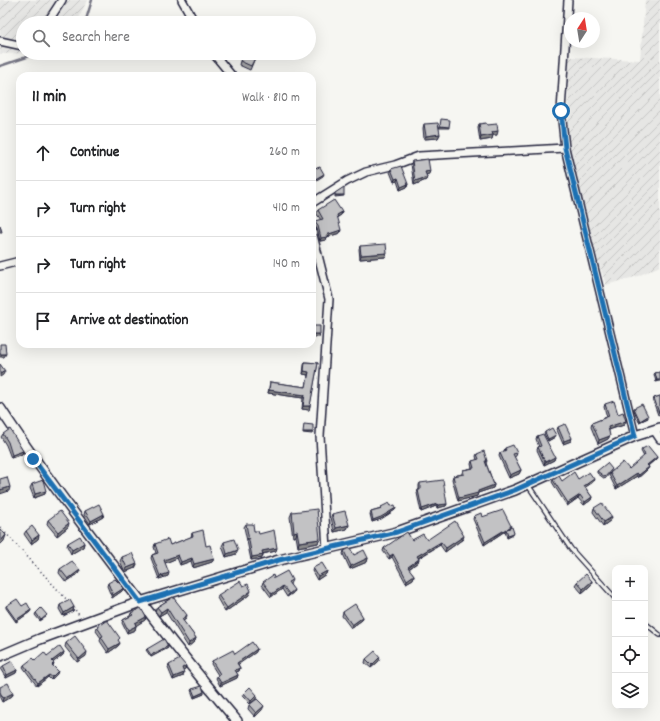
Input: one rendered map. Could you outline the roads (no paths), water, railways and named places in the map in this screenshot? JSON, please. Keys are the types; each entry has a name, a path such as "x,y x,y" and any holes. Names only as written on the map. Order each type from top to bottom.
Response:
{"street":[{"path":"52,16 62,0"},
{"path":"182,0 191,16"},
{"path":"568,0 561,111 565,148 635,436"},
{"path":"0,41 16,44"},
{"path":"219,60 229,72"},
{"path":"316,200 347,181 366,172 395,165 419,156 565,148"},
{"path":"316,248 329,299 320,436 328,549"},
{"path":"0,266 16,262"},
{"path":"0,408 33,459 140,602 186,661 237,721"},
{"path":"0,656 40,639 140,602 279,560 397,532 528,484 635,436 657,429 660,439"}],"lane":[{"path":"528,484 571,549 612,595"},
{"path":"648,625 660,635"}],"waterway":[{"path":"87,16 92,0"},
{"path":"0,66 18,60"}]}
